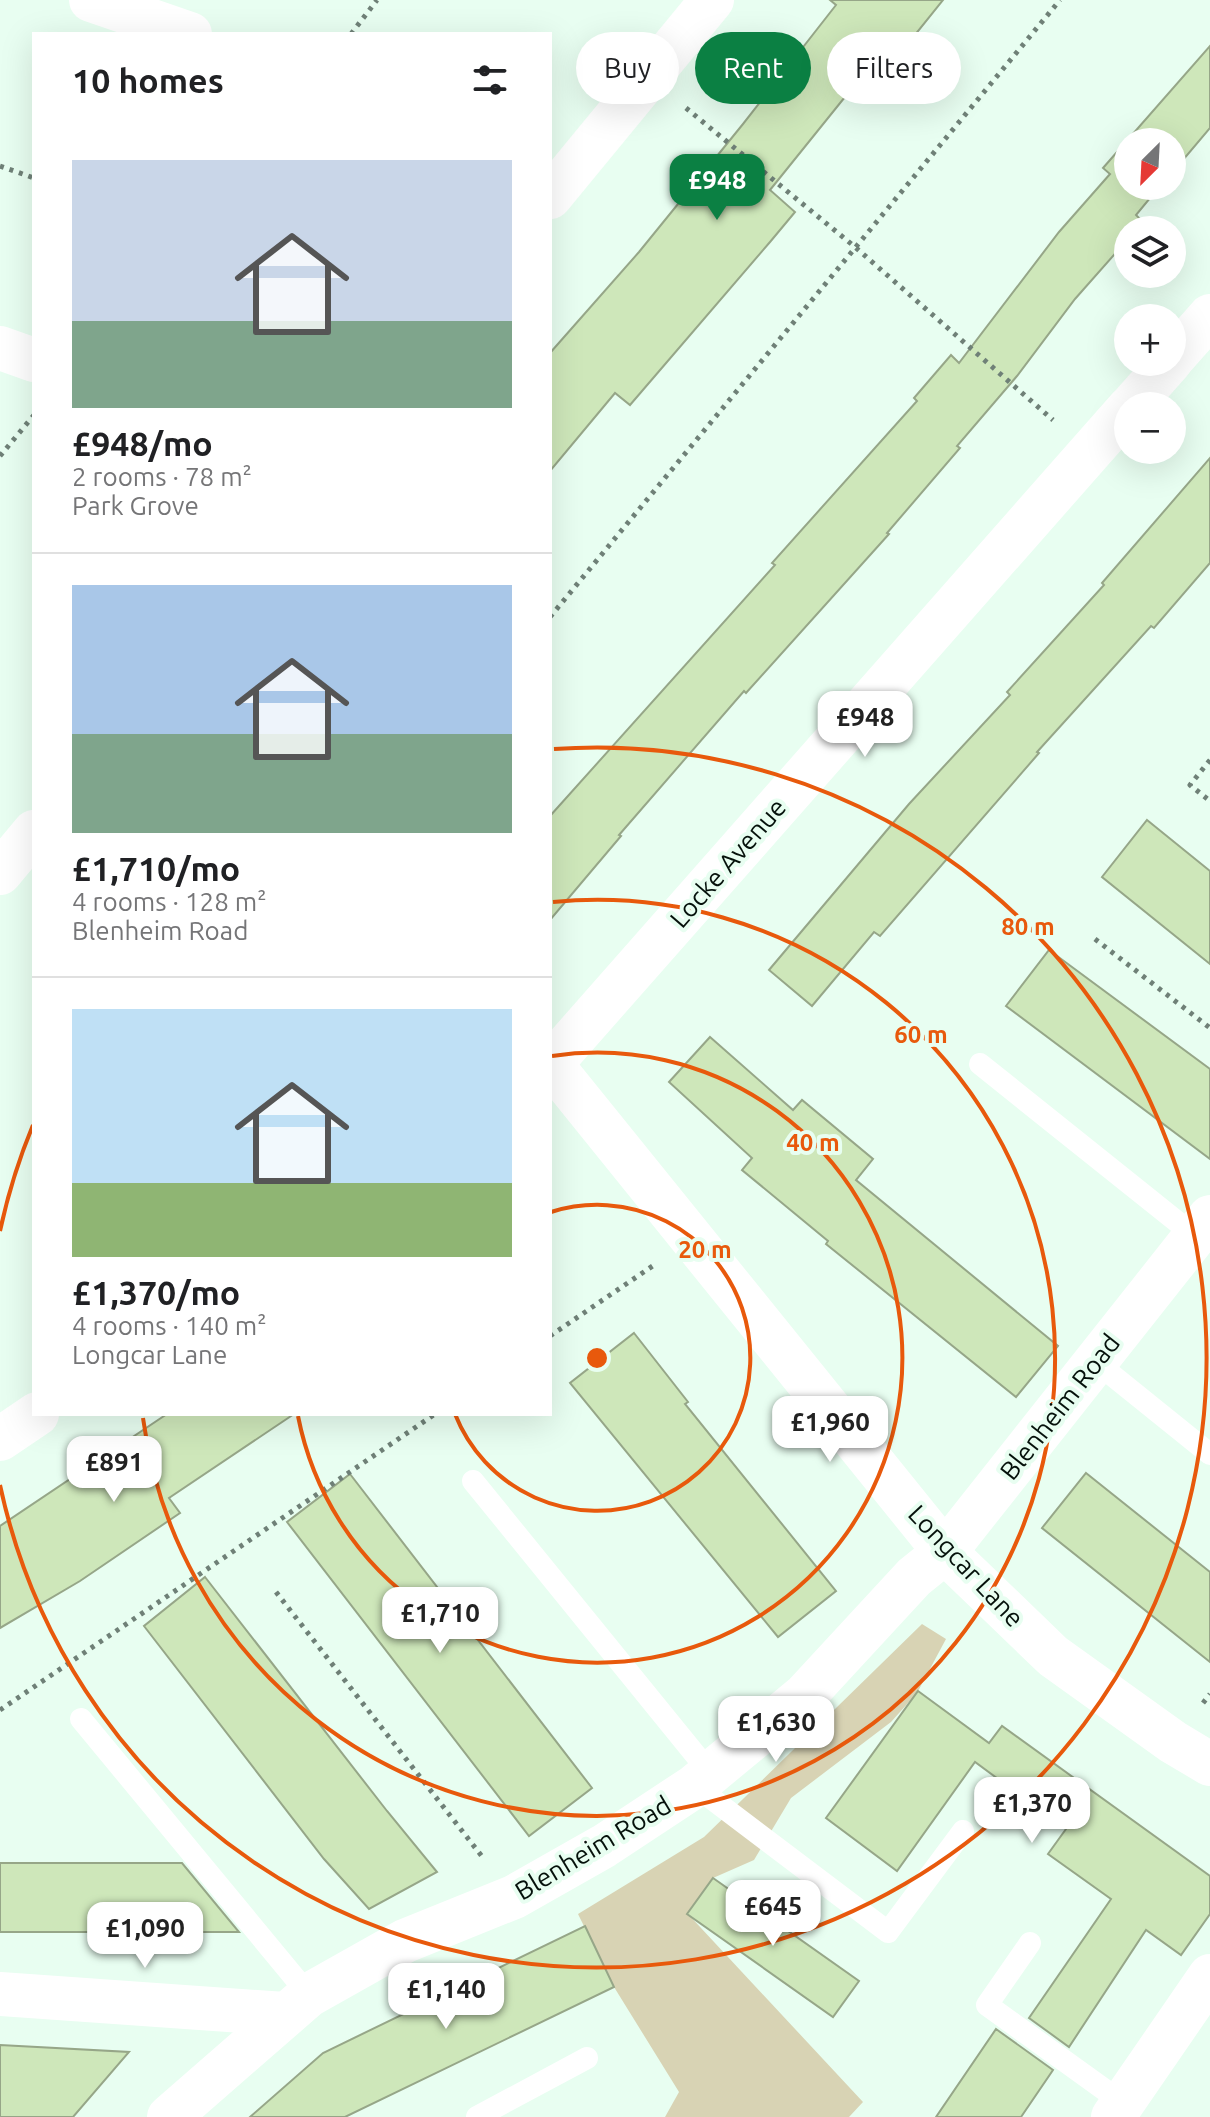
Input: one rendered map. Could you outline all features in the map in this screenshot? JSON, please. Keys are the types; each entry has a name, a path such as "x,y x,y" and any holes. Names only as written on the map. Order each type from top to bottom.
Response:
{"street":[{"path":"91,0 184,32"},
{"path":"679,41 712,0"},
{"path":"552,195 627,104"},
{"name":"Locke Avenue","path":"1186,344 1210,316"},
{"path":"0,348 32,359"},
{"name":"Locke Avenue","path":"1144,392 1158,376"},
{"name":"Locke Avenue","path":"552,1062 1114,426"},
{"path":"0,873 32,834"},
{"name":"Longcar Lane","path":"552,1066 945,1552 1053,1656 1173,1742 1208,1759"},
{"name":"Blenheim Road","path":"169,2117 297,2004 405,1941 514,1897 604,1846 703,1780 805,1695 914,1577 945,1552 1203,1226"},
{"path":"0,1439 34,1416"},
{"path":"0,1994 297,2004"},
{"path":"1118,2110 1204,1999"}],"lane":[{"path":"980,1064 1203,1226"},
{"path":"1097,1363 1210,1454"},
{"path":"473,1481 703,1780 888,1932 963,1831"},
{"path":"81,1719 297,2004"},
{"path":"1030,1943 987,2005 1118,2110"},
{"path":"477,2117 587,2058"}],"path":[{"path":"353,32 377,0"},
{"path":"552,615 1060,0"},
{"path":"679,103 855,247 1090,453"},
{"path":"0,166 32,177"},
{"path":"0,456 32,417"},
{"path":"1210,760 1190,785 1210,801"},
{"path":"1095,939 1210,1028"},
{"path":"552,1335 691,1240"},
{"path":"0,1710 432,1416"},
{"path":"276,1592 514,1897"}],"shaded area":[{"path":"922,1624 946,1639 917,1693 891,1722 791,1798 754,1860 713,1878 688,1914 863,2102 849,2117 665,2117 679,2092 614,1987 578,1914 704,1837"}],"building":[{"path":"830,0 943,0 917,32 827,32 827,104 839,104 770,190 795,212 630,405 615,393 552,469 552,351 639,252 759,104 811,104 811,37 836,5"},
{"path":"1210,46 1210,128 1186,156 1186,128 1138,128"},
{"path":"1114,155 1114,200 1148,200 1137,216 1114,216 1114,255 1075,299 889,534 746,693 744,691 552,918 552,814 775,565 772,563 917,401 914,398 951,355 959,363 1059,232 1110,174 1103,168"},
{"path":"1210,458 1210,563 1154,628 1151,626 1037,752 880,936 874,932 812,1006 769,970 909,804 1010,695 1007,692 1104,585 1102,583"},
{"path":"1147,820 1210,871 1210,964 1102,877"},
{"path":"1049,950 1210,1069 1210,1159 1006,1006"},
{"path":"710,1037 793,1110 802,1100 873,1159 856,1180 1058,1346 1016,1397 826,1244 828,1241 742,1170 752,1158 669,1082"},
{"path":"634,1333 688,1402 685,1404 836,1591 778,1637 570,1383"},
{"path":"164,1416 291,1416 169,1498 180,1513 80,1581 0,1628 0,1526"},
{"path":"1086,1473 1210,1572 1210,1662 1042,1528"},
{"path":"350,1474 592,1788 529,1836 287,1522"},
{"path":"205,1577 437,1872 369,1909 324,1859 144,1626"},
{"path":"918,1691 989,1743 1002,1726 1210,1876 1210,1914 1181,1955 1146,1930 1069,2047 1029,2018 1111,1899 1048,1854 1066,1829 975,1762 897,1871 826,1818"},
{"path":"0,1863 182,1863 239,1932 0,1932"},
{"path":"713,1878 859,1981 833,2017 687,1914"},
{"path":"585,1926 614,1987 345,2117 250,2117 323,2053"},
{"path":"996,2029 1053,2070 1021,2117 936,2117"},
{"path":"0,2045 129,2052 73,2117 0,2117"}]}
